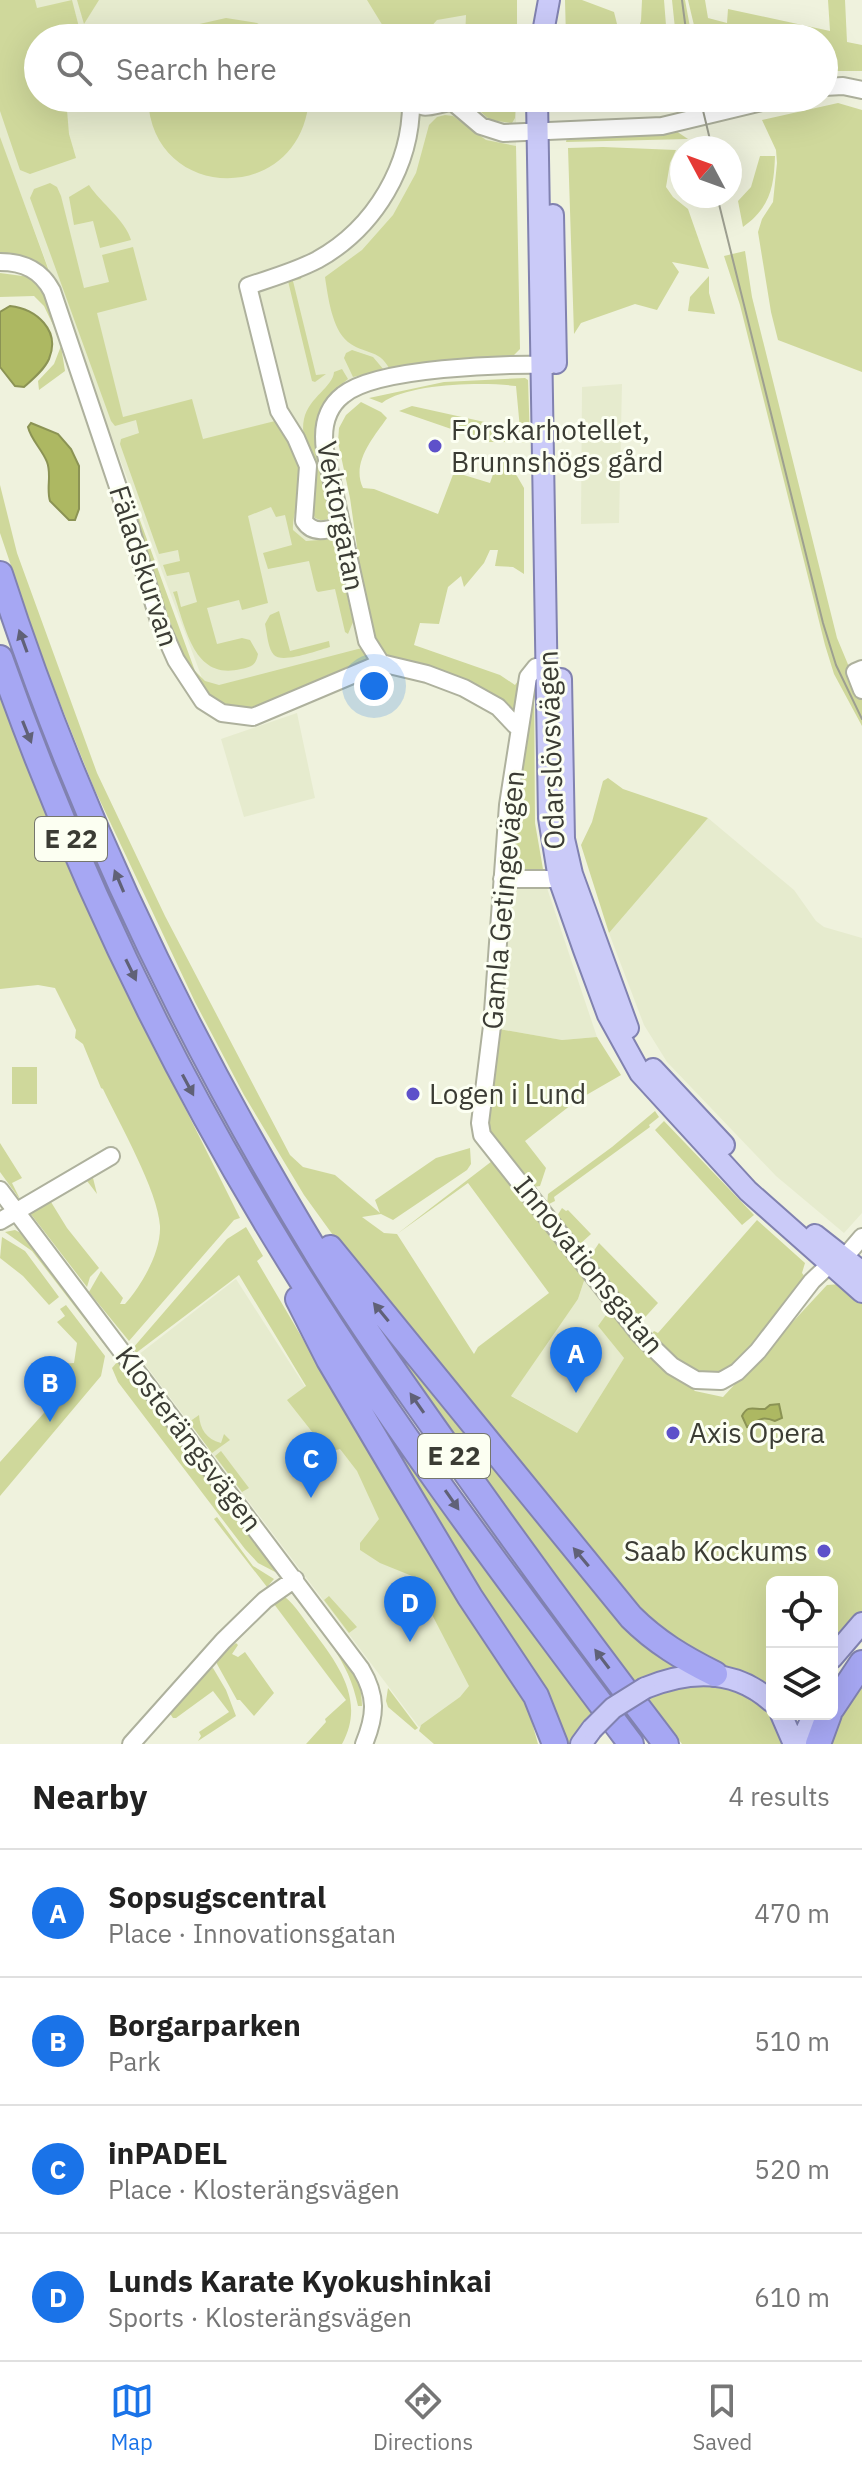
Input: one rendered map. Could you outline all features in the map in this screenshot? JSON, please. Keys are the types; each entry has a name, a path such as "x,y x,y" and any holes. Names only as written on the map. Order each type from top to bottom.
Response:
{"highway":[{"name":"E 22","path":"0,574 45,699 123,890 189,1027 260,1157 324,1265 388,1362 666,1744"},
{"name":"E 22","path":"0,658 57,809 103,913 192,1092 254,1202 367,1380 475,1533 631,1744"},
{"path":"260,1157 380,1311 631,1617 673,1653 715,1674"},
{"path":"254,1202 329,1360 470,1597 536,1696 555,1744"},
{"path":"838,1697 862,1663"},
{"path":"818,1744 827,1720"}],"main road":[{"path":"545,24 550,0"},
{"path":"550,0 550,24"},
{"name":"Odarslövsvägen","path":"540,112 545,131"},
{"name":"Odarslövsvägen","path":"548,112 545,131 550,365 549,818 608,1015 640,1073 748,1191 836,1258 862,1272"},
{"name":"Odarslövsvägen","path":"836,1258 862,1292"},
{"path":"838,1651 862,1623"},
{"path":"838,1683 862,1655"},
{"path":"586,1736 613,1708 645,1688 686,1676 715,1674 744,1683 766,1695"},
{"path":"784,1720 794,1744"},
{"path":"800,1744 811,1720"}],"street":[{"path":"838,86 862,90"},
{"path":"342,526 316,531 304,521 308,466 304,452 279,411 248,286 280,277 317,259 357,230 391,184 402,159 411,112"},
{"path":"411,125 424,112"},
{"path":"465,112 487,130 503,133 662,126 720,112"},
{"name":"Fäladskurvan","path":"0,262 19,263 34,270 52,291 160,624 176,660 203,701 222,713 253,717 381,663"},
{"name":"Vektorgatan","path":"381,663 367,641 323,432 330,410 343,395 381,380 475,366 550,365"},
{"path":"381,663 427,674 464,688 498,707 520,727"},
{"path":"858,670 862,690"},
{"name":"Gamla Getingevägen","path":"482,1135 480,1123 492,1026 508,805 529,672"},
{"path":"502,879 565,876"},
{"name":"Innovationsgatan","path":"482,1135 640,1335 672,1366 696,1380 721,1381 737,1372 836,1258"},
{"path":"0,1221 111,1156"},
{"name":"Klosterängsvägen","path":"0,1190 361,1669 373,1693 373,1710 364,1744"},
{"path":"836,1258 862,1224"},
{"path":"836,1258 862,1237"},
{"path":"131,1744 223,1641 265,1600 295,1579"}],"shaded area":[{"path":"0,0 515,0 516,24 24,24 24,112 516,112 516,353 415,363 357,377 344,383 320,409 314,431 315,446 360,649 208,694 0,139"},
{"path":"0,0 35,0 37,8 72,0 78,24 24,24 24,112 67,112 76,158 30,174 20,170 0,111"},
{"path":"77,0 99,0 84,24"},
{"path":"367,0 517,0 517,24 466,24 466,15 437,20 433,24 382,24"},
{"path":"565,0 582,0 614,12 617,24 566,24"},
{"path":"642,0 664,0 666,24 640,24"},
{"path":"672,0 685,0 689,24 675,24"},
{"path":"688,0 705,0 708,18 727,23 728,9 798,24 694,24"},
{"path":"828,0 845,0 847,42 862,45 862,71 838,71 838,24 830,24"},
{"path":"226,18 259,24 199,24"},
{"path":"838,103 862,110 862,372 778,340 758,232 773,202 777,163 776,150 762,120 798,112 838,112"},
{"path":"151,112 305,112 300,133 281,158 256,173 227,178 198,173 173,158 155,133"},
{"path":"481,112 515,112 512,123 490,120"},
{"path":"453,116 486,140 516,146 520,349 513,356 464,358 389,368 376,355 348,342 338,329 325,277 362,250 393,215 416,173 429,125 437,117"},
{"path":"676,131 684,136 670,136 670,139 566,142 567,137"},
{"path":"0,137 195,671 205,681 219,685 364,648 370,657 368,662 296,695 240,714 208,699 179,659 49,276 40,265 28,259 0,257"},
{"path":"568,148 670,150 666,187 670,193 670,208 688,209 709,269 672,262 679,272 657,310 635,304 581,323 574,334"},
{"path":"760,156 775,156 769,196 759,212 743,227 739,208 742,208 742,197 751,187"},
{"path":"50,183 57,187 61,196 84,288 109,282 102,255 133,247 147,300 97,313 123,417 192,399 203,439 275,421 296,454 302,472 293,530 306,541 333,539 336,544 353,622 348,634 335,589 316,590 309,561 268,569 263,553 292,545 285,515 276,517 271,507 248,516 268,603 242,610 239,600 207,608 217,644 242,638 250,640 258,654 256,661 248,667 225,671 212,667 194,648 173,592 177,591 181,607 197,602 189,572 167,576 163,565 180,561 178,550 159,554 120,444 121,439 139,433 136,420 115,426 111,421 30,198 34,189"},
{"path":"89,185 124,226 131,240 100,248 93,221 74,225 69,197"},
{"path":"745,251 752,297 837,638 862,698 862,726 834,674 825,645 740,305 724,256"},
{"path":"0,273 30,277 52,301 62,344 44,306 34,296 0,297"},
{"path":"302,275 301,279 293,281 316,375 326,374 315,382 312,381 288,281 290,277"},
{"path":"709,276 709,293 715,314 688,311 690,297"},
{"path":"10,306 37,316 49,330 52,339 47,363 24,387 15,386 0,367 0,312"},
{"path":"61,346 65,371 39,390 38,381 54,364"},
{"path":"352,350 373,357 384,370 353,377 344,358"},
{"path":"342,369 348,379 332,395 317,427 318,460 329,518 323,521 315,518 313,513 315,480 303,426 311,404 330,383 334,372"},
{"path":"528,380 530,442 524,443 517,439 520,429 516,386 485,384 428,388 394,396 382,403 369,398 444,382"},
{"path":"622,384 619,523 581,524 582,387"},
{"path":"361,402 387,418 365,451 360,469 363,488 374,489 438,514 454,472 490,483 499,457 524,488 524,574 513,567 495,566 498,550 490,550 484,563 464,587 461,576 448,587 439,624 420,623 414,645 500,675 515,685 520,678 515,712 435,672 384,654 376,648 368,624 350,498 338,442 339,428 346,415"},
{"path":"412,406 489,423 503,430 505,442 489,442 399,411"},
{"path":"31,423 58,434 71,449 79,466 79,509 75,520 69,520 50,501 48,467 29,432"},
{"path":"0,485 17,553 97,773 165,916 290,1155 303,1167 335,1175 380,1213 375,1200 436,1158 470,1148 471,1164 467,1170 393,1220 381,1214 362,1217 384,1233 397,1234 496,1158 585,1278 578,1299 511,1396 577,1433 624,1358 598,1326 608,1312 695,1391 723,1397 827,1285 841,1284 862,1297 862,1613 838,1643 838,1576 766,1576 766,1686 689,1654 652,1628 382,1303 304,1195 244,1095 195,1002 94,788 44,663 0,533","holes":["468,1183 549,1293 478,1347 474,1354 397,1234"]},
{"path":"279,611 290,651 329,641 330,647 285,658 274,655 265,624 270,615"},
{"path":"534,680 535,823 543,869 514,872 509,868 508,851"},
{"path":"0,685 62,850 147,1032 240,1218 234,1220 129,1341 89,1292 101,1271 123,1298 120,1304 125,1304 154,1257 160,1226 158,1211 137,1157 101,1088 83,1044 75,1038 76,1030 55,988 38,985 0,989"},
{"path":"297,713 315,798 244,817 221,739"},
{"path":"608,778 623,789 708,818 609,933 581,845 592,822 603,781"},
{"path":"708,818 794,890 816,921 824,927 862,938 862,1213 844,1233 776,1176 667,1062 644,1025 609,933"},
{"path":"515,885 547,888 597,1037 562,1040 499,1029 507,894"},
{"path":"499,1029 562,1040 597,1037 621,1075 576,1101 525,1141 546,1168 540,1186 533,1187 490,1135 487,1120"},
{"path":"12,1067 37,1067 37,1104 12,1104"},
{"path":"655,1111 659,1117 650,1127 547,1205 548,1194"},
{"path":"664,1121 754,1215 742,1225 655,1130"},
{"path":"0,1143 22,1178 12,1183 21,1201 0,1172"},
{"path":"88,1173 93,1178 97,1194 84,1177 51,1202 99,1268 90,1277 87,1287 30,1213"},
{"path":"562,1208 568,1210 591,1234 580,1244 557,1216"},
{"path":"757,1220 805,1263 802,1273 805,1277 748,1353 720,1373 707,1374 691,1369 649,1337 654,1331 658,1333"},
{"path":"246,1227 263,1256 257,1261 385,1479 491,1642 527,1705 538,1744 434,1744 419,1731 421,1725 460,1697 469,1686 412,1576 380,1563 360,1550 360,1543 379,1519 357,1471 340,1449 328,1452 287,1400 306,1386 239,1275 136,1353 133,1348 227,1239"},
{"path":"15,1230 23,1234 115,1353 109,1351 32,1251 5,1232"},
{"path":"2,1237 25,1251 59,1297 49,1305 23,1276 0,1258"},
{"path":"599,1243 658,1303 638,1325 589,1258"},
{"path":"344,1275 686,1669 635,1683 468,1454"},
{"path":"585,1278 608,1312 598,1326 624,1358 577,1433 510,1395 578,1299"},
{"path":"236,1279 381,1505 474,1693 419,1727 138,1355"},
{"path":"66,1305 105,1356 101,1376 0,1496 0,1462 69,1385 54,1373 59,1364 74,1363 77,1343 57,1322 65,1316 60,1309"},
{"path":"118,1361 281,1575 258,1563 245,1549 118,1382 112,1368"},
{"path":"362,1392 595,1714 572,1744 563,1744"},
{"path":"779,1404 782,1418 775,1421 763,1419 747,1427 742,1416 747,1410"},
{"path":"199,1415 202,1429 208,1436 221,1443 224,1434 230,1440 212,1453 189,1422"},
{"path":"221,1451 249,1488 242,1492 215,1456"},
{"path":"217,1517 253,1566 274,1579 267,1587 214,1519"},
{"path":"293,1595 298,1595 356,1675 362,1706 358,1706 341,1660"},
{"path":"329,1596 357,1627 349,1633 324,1600"},
{"path":"285,1597 322,1644 346,1684 351,1713 342,1744 306,1744 326,1722 325,1719 346,1700 274,1604"},
{"path":"236,1643 238,1645 232,1654 238,1657 245,1652 274,1693 254,1716 237,1700 217,1664 216,1659"},
{"path":"213,1668 236,1716 198,1741 201,1736 199,1732 229,1712 213,1691 176,1718 169,1712 208,1669"},
{"path":"862,1672 862,1744 824,1744"},
{"path":"695,1682 741,1692 760,1703 766,1710 766,1720 772,1720 784,1744 682,1744 647,1698"},
{"path":"388,1688 418,1728 415,1730 388,1707"}],"tram line":[{"path":"682,0 685,24"},
{"path":"703,112 709,136"},
{"path":"720,208 823,623 836,665 862,719"}],"place":[{"name":"Forskarhotellet, Brunnshögs gård","path":"435,446"},
{"name":"Logen i Lund","path":"413,1094"},
{"name":"Sopsugscentral","path":"576,1393"},
{"name":"Borgarparken","path":"50,1422"},
{"name":"Axis Opera","path":"673,1433"},
{"name":"inPADEL","path":"311,1498"},
{"name":"Saab Kockums","path":"824,1551"},
{"name":"Lunds Karate Kyokushinkai","path":"410,1642"}]}
